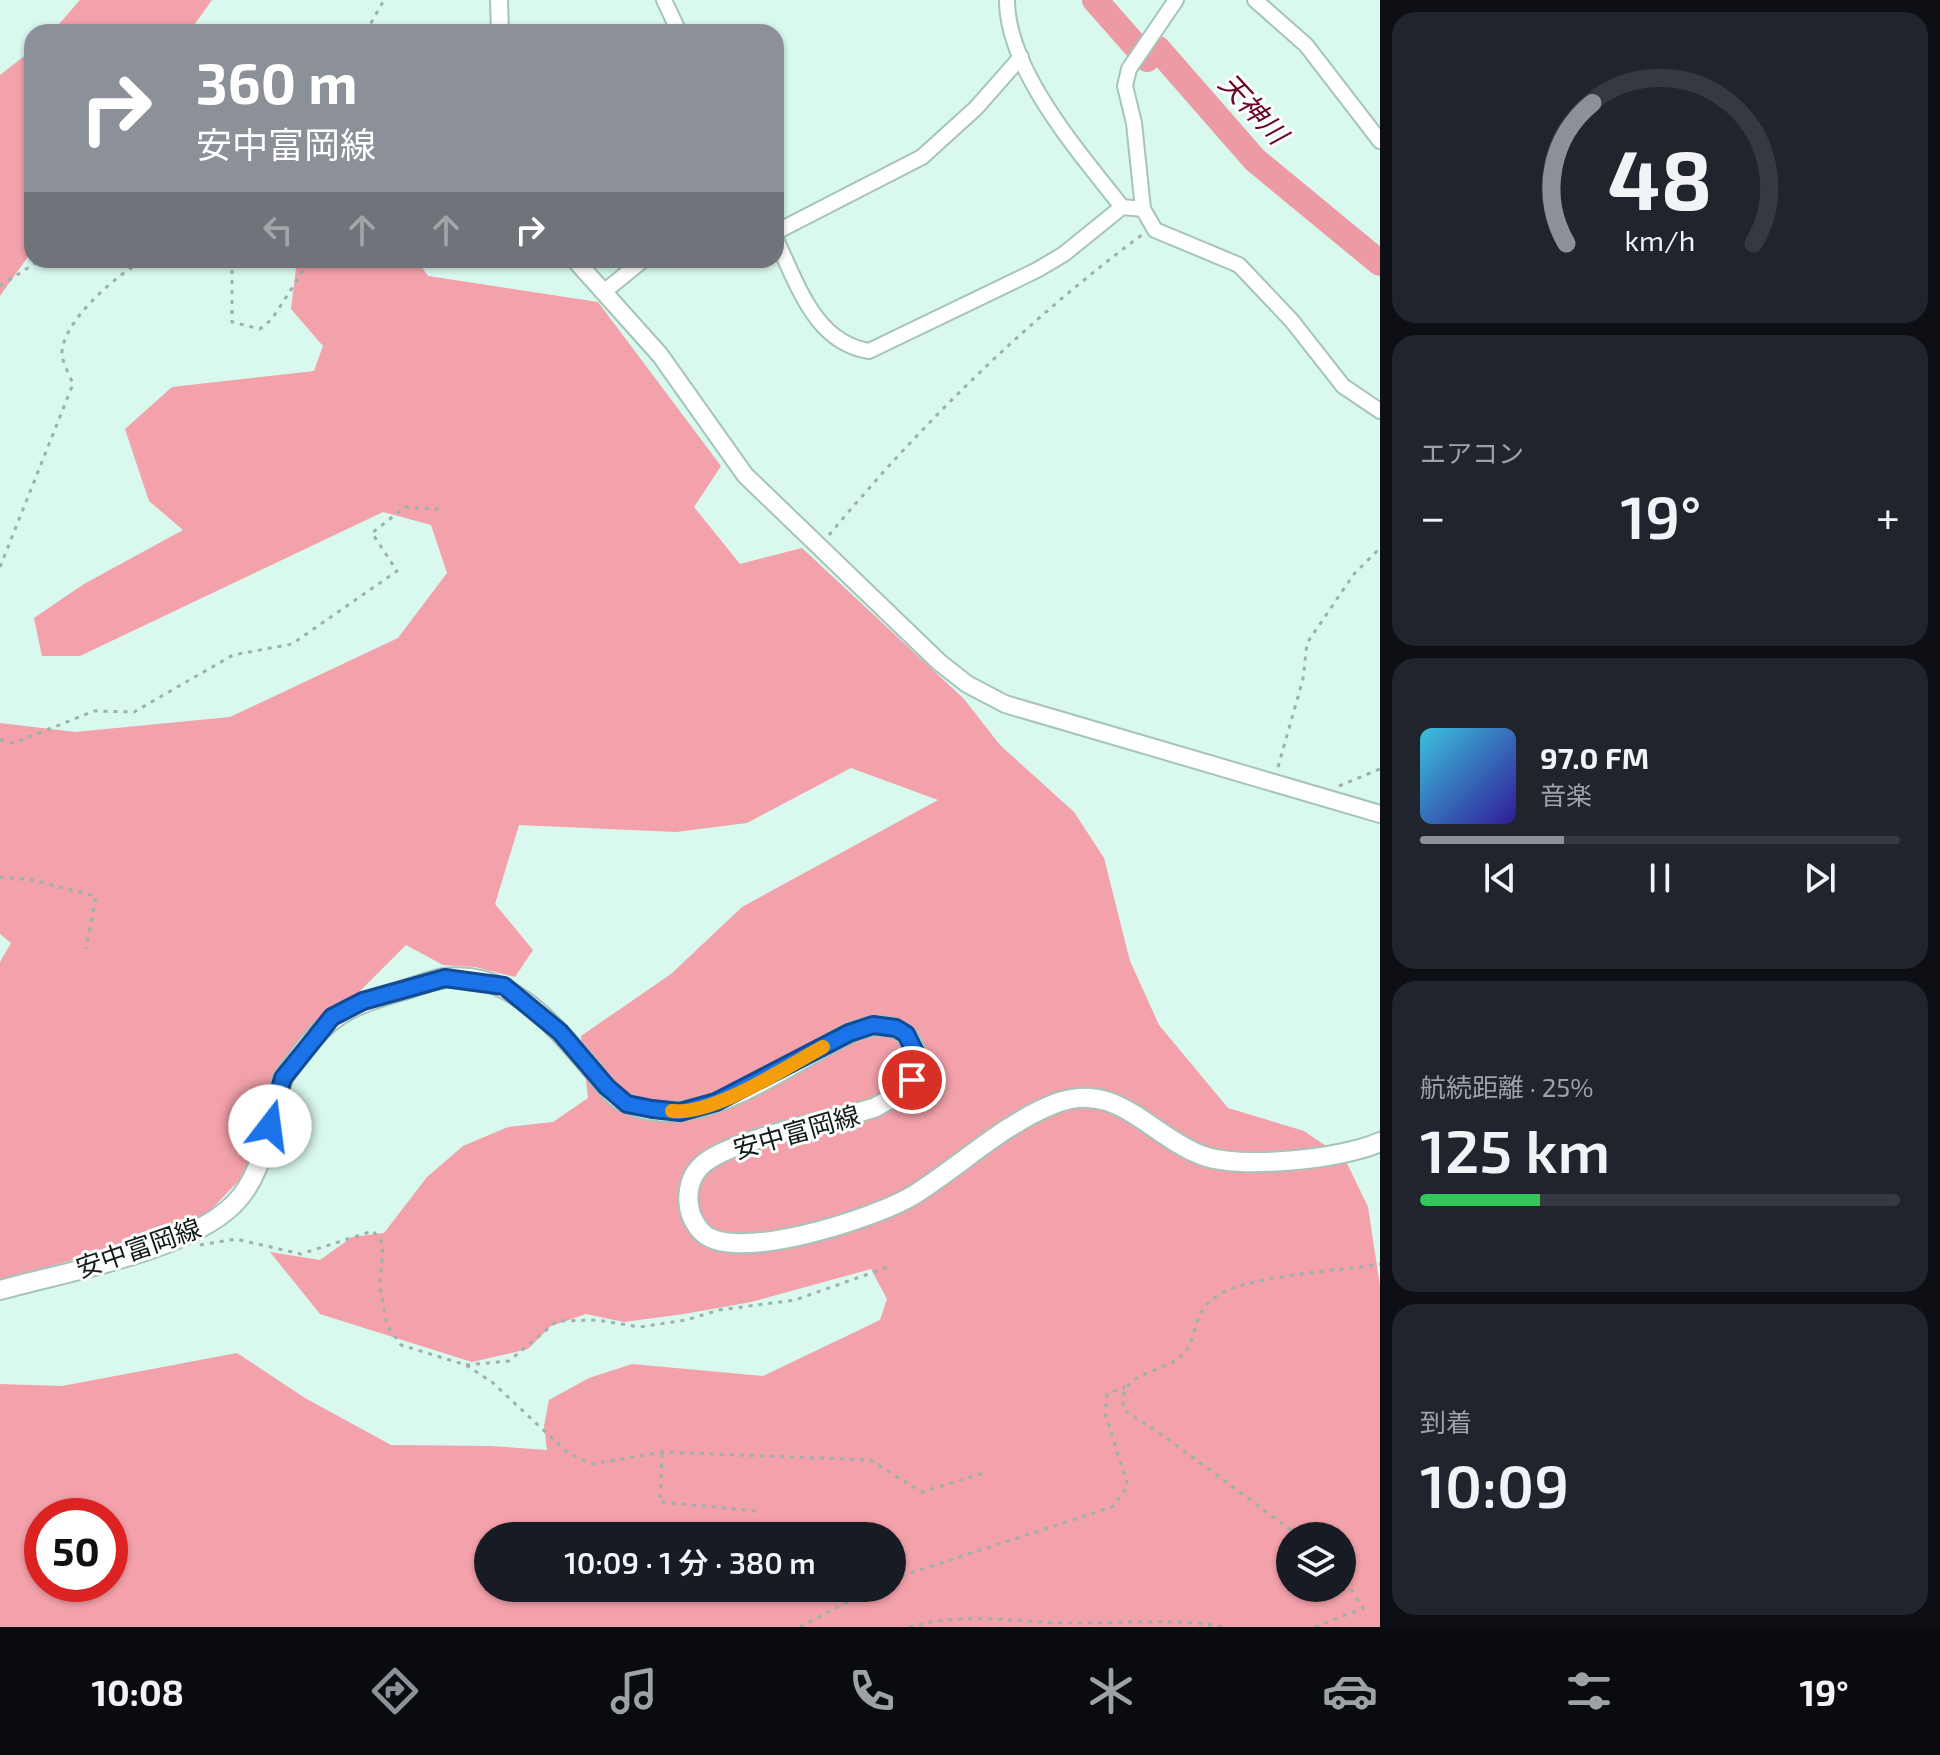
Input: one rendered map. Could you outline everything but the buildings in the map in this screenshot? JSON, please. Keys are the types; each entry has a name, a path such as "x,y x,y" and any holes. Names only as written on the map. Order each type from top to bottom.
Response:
{"main road":[{"name":"安中富岡線","path":"0,1290 177,1238 211,1222 235,1204 251,1180 264,1150 283,1078 332,1017 363,1001 445,978 504,986 560,1032 607,1087 627,1104 666,1111 680,1112 728,1097 849,1033 873,1025 896,1028 906,1034 918,1058 912,1080 896,1095 874,1108 730,1148 700,1166 688,1193 688,1206 704,1236 719,1243 756,1244 880,1211 910,1198 1042,1109 1069,1098 1110,1100 1200,1155 1229,1163 1334,1156 1380,1142"}],"street":[{"path":"499,0 500,24"},
{"path":"664,0 675,24"},
{"path":"1007,0 1009,33 1021,57 1065,133 1122,207"},
{"path":"1176,0 1161,17 1129,69 1125,86 1134,123 1143,209 1155,230 1239,265 1301,331 1343,386 1380,411"},
{"path":"1255,0 1306,45 1380,141"},
{"path":"784,228 922,157 976,108 1021,57"},
{"path":"784,256 815,320 837,341 869,351 1037,270 1064,254 1122,207 1143,209"},
{"path":"583,268 660,355 745,475 939,662 967,684 1005,704 1326,795 1380,814"},
{"path":"605,291 633,268"}],"path":[{"path":"370,24 384,0"},
{"path":"819,548 933,422 1038,316 1144,233 1155,230"},
{"path":"0,286 28,268"},
{"path":"0,567 73,384 62,354 71,326 128,268"},
{"path":"232,268 232,322 260,329 272,319 302,268"},
{"path":"0,740 14,743 94,711 134,712 233,655 292,644 397,571 372,533 405,507 439,509"},
{"path":"1274,781 1303,679 1307,643 1354,574 1380,548"},
{"path":"1326,795 1336,787 1380,769"},
{"path":"0,877 32,880 96,896 86,949"},
{"path":"177,1238 206,1246 236,1239 301,1254 373,1231 383,1243 380,1288 387,1325 401,1345 466,1365 493,1383 568,1453 592,1464 662,1452 870,1460 922,1492 987,1472"},
{"path":"906,1574 1112,1507 1128,1486 1105,1413 1107,1394 1179,1358 1188,1348 1202,1309 1220,1294 1251,1283 1380,1264"},
{"path":"466,1365 509,1361 557,1321 597,1320 640,1327 686,1320 719,1310 795,1300 888,1267"},
{"path":"1125,1387 1121,1398 1125,1411 1203,1463 1281,1522"},
{"path":"662,1452 660,1502 759,1511"},
{"path":"1315,1627 1363,1608 1356,1597"},
{"path":"800,1627 847,1602"},
{"path":"909,1627 943,1617 957,1617 1079,1623 1170,1619 1224,1627"}],"shaded area":[{"path":"80,0 212,0 195,24 59,24"},
{"path":"24,56 24,262 0,296 0,75"},
{"path":"296,268 422,268 428,276 598,302 721,466 694,507 740,564 802,548 964,699 1000,745 1074,812 1104,858 1130,961 1159,1025 1228,1108 1304,1131 1345,1159 1368,1207 1380,1286 1380,1627 0,1627 0,1384 62,1386 237,1353 305,1398 391,1445 547,1450 544,1426 549,1400 589,1378 632,1364 763,1376 880,1320 887,1299 871,1269 751,1302 684,1314 624,1322 586,1314 551,1326 528,1349 472,1362 320,1314 270,1252 320,1260 352,1237 384,1233 427,1177 463,1146 508,1127 553,1122 588,1098 581,1036 671,974 742,907 938,800 851,768 747,823 676,832 519,825 495,904 533,950 515,977 475,967 443,965 406,945 358,993 328,1010 303,1038 245,1174 206,1215 163,1235 0,1280 0,962 11,943 0,934 0,723 75,732 230,717 398,638 447,573 431,525 383,512 80,656 42,656 34,618 84,584 183,530 149,501 125,429 172,387 314,371 323,346 291,309"}],"waterway":[{"name":"天神川","path":"1095,0 1147,59 1158,49 1255,160 1380,263"}],"slow traffic":[{"path":"672,1111 702,1107 728,1097 823,1047"}],"route":[{"path":"270,1126 283,1078 332,1017 363,1001 445,978 504,986 560,1032 607,1087 627,1104 680,1112 702,1107 728,1097 849,1033 873,1025 896,1028 906,1034 918,1058 912,1080"}]}
